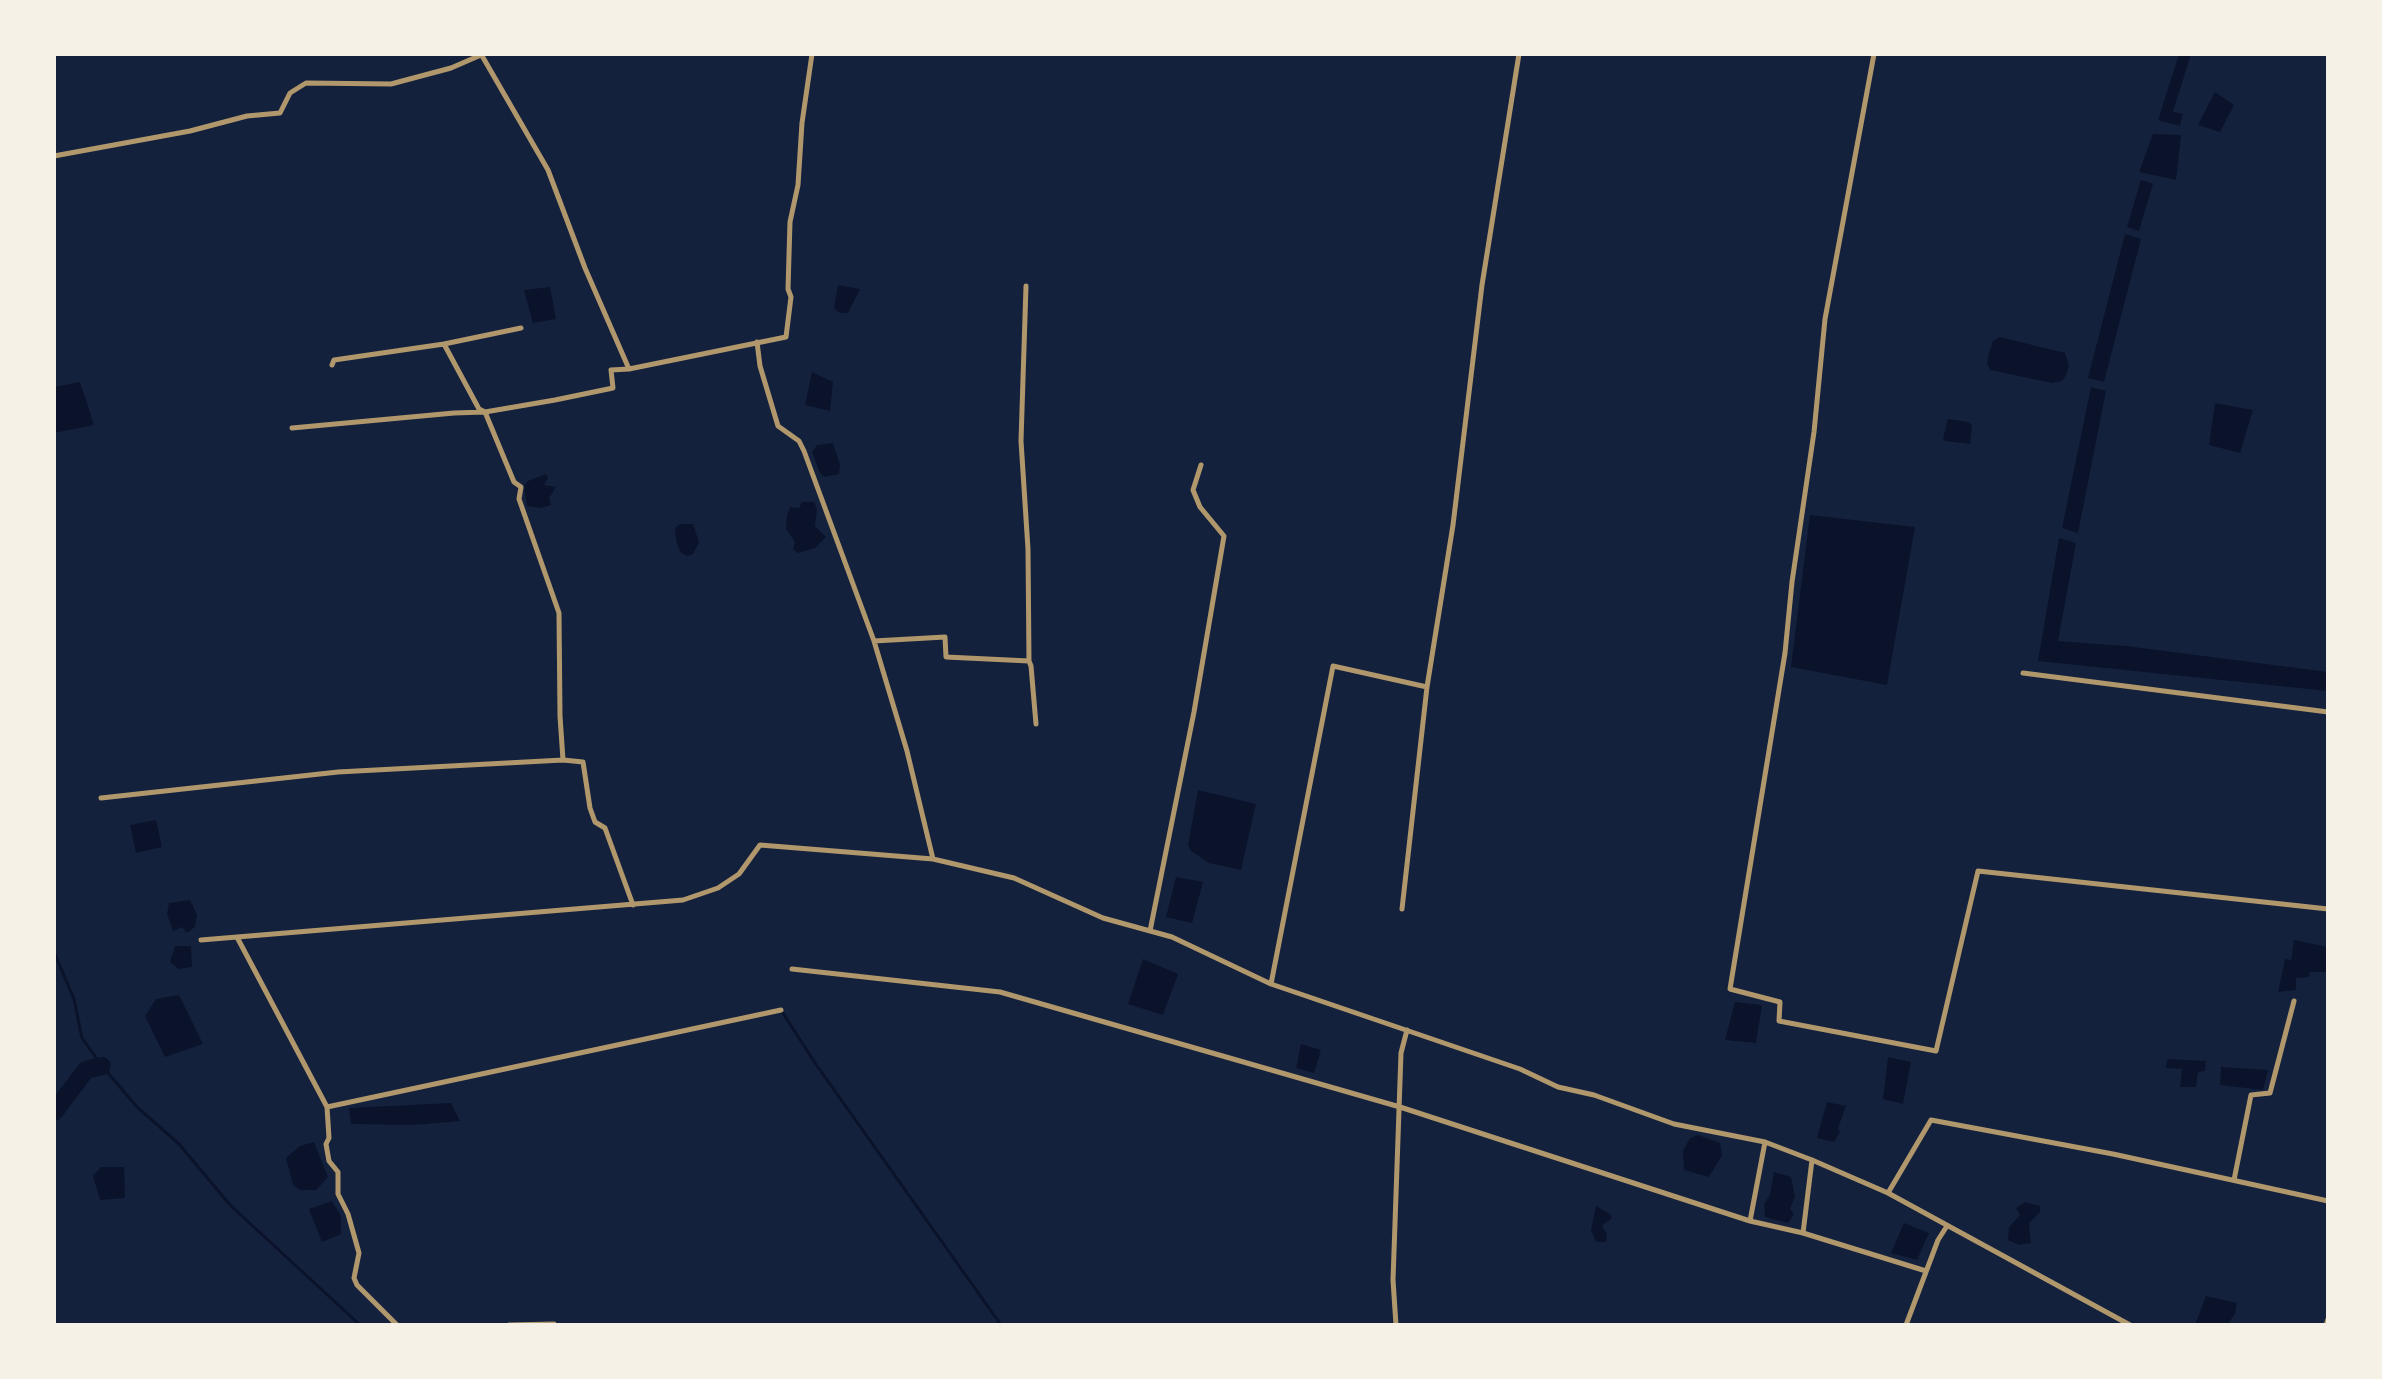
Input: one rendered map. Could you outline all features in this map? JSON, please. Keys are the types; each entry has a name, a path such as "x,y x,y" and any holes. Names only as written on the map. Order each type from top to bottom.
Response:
{"street":[{"path":"54,156 190,131 247,116 280,113 290,93 306,83 391,84 451,68 481,54 548,170 585,268 629,369"},
{"path":"292,428 485,412 613,388 611,370 786,337 791,297 788,289 790,222 798,185 802,123 812,54"},
{"path":"1402,909 1427,687 1453,525 1482,285 1519,54"},
{"path":"1874,54 1825,319 1814,432 1785,653 1730,989 1780,1002 1779,1021 1936,1051 1978,871 2328,909"},
{"path":"1026,286 1021,441 1028,549 1029,661 1036,724"},
{"path":"332,365 334,360 444,344 521,328"},
{"path":"757,342 760,366 778,426 799,441 804,451 874,641 907,751 933,859"},
{"path":"444,344 479,409 485,412 514,482 521,487 519,499 559,613 563,760"},
{"path":"1150,931 1194,712 1224,536 1200,507 1193,490 1201,465"},
{"path":"874,641 945,637 946,657 1029,661"},
{"path":"1271,984 1333,666 1427,687"},
{"path":"2023,673 2328,712"},
{"path":"101,798 338,772 563,760 583,762 590,808 595,822 605,828 633,905"},
{"path":"201,940 683,900 718,888 739,874 760,845 933,859 1014,878 1103,918 1172,937 1271,984 1520,1069 1558,1087 1594,1095 1674,1124 1765,1142 1812,1160 1888,1193 2130,1325"},
{"path":"238,939 327,1107 329,1161 338,1172 338,1194 348,1214 359,1253 354,1278 357,1285 397,1325"},
{"path":"792,969 1000,992 1400,1107 1750,1221 1803,1233 1926,1271"},
{"path":"2234,1180 2251,1095 2270,1093 2294,1001"},
{"path":"327,1107 781,1010"},
{"path":"1396,1325 1393,1280 1401,1053 1407,1030"},
{"path":"1888,1193 1931,1120 2113,1154 2328,1201"},
{"path":"1750,1221 1765,1142"},
{"path":"1803,1233 1812,1160"},
{"path":"1906,1325 1938,1240 1947,1226"},
{"path":"2326,1325 2328,1319"},
{"path":"509,1325 554,1324"}],"water":[{"path":"2179,54 2191,54 2173,112 2183,114 2180,126 2158,120"},
{"path":"2215,92 2234,105 2220,132 2198,125"},
{"path":"2153,134 2181,135 2176,180 2139,172"},
{"path":"2141,180 2153,184 2139,231 2127,227"},
{"path":"2125,234 2141,239 2104,382 2088,378"},
{"path":"838,285 860,289 848,313 840,313 834,308"},
{"path":"550,287 556,319 533,323 524,290"},
{"path":"2000,337 2065,353 2069,366 2066,375 2062,381 2052,383 1990,370 1987,363 1989,353 1993,341"},
{"path":"812,372 833,382 830,411 805,405"},
{"path":"80,382 94,425 54,433 54,387"},
{"path":"2091,387 2106,391 2078,533 2062,528"},
{"path":"2215,403 2253,410 2240,453 2209,445"},
{"path":"1948,419 1972,425 1970,444 1945,441"},
{"path":"833,443 840,465 839,474 824,477 812,452 817,445"},
{"path":"546,474 548,478 544,485 556,487 549,498 551,505 541,508 527,506 524,486 528,481"},
{"path":"802,502 814,502 817,509 815,526 826,537 815,548 798,553 793,549 795,542 786,529 787,515 790,507 799,508"},
{"path":"1810,515 1915,527 1887,685 1791,667"},
{"path":"680,524 693,524 699,542 693,554 687,556 680,552 676,540 675,528"},
{"path":"2059,538 2076,543 2058,641 2126,646 2328,672 2328,691 2038,661"},
{"path":"1198,790 1256,804 1241,870 1209,863 1191,851 1188,845"},
{"path":"156,820 162,847 136,853 130,825"},
{"path":"1176,877 1203,882 1192,923 1166,917"},
{"path":"190,900 197,915 195,927 187,933 182,927 173,931 167,914 169,903"},
{"path":"2294,940 2328,947 2326,972 2310,972 2309,977 2296,978 2296,990 2278,992 2285,959 2291,960"},
{"path":"175,946 191,946 192,967 179,969 170,962"},
{"path":"1143,959 1178,974 1163,1015 1128,1004"},
{"path":"179,995 203,1044 165,1057 145,1016 156,999"},
{"path":"1735,1002 1762,1005 1756,1043 1725,1040"},
{"path":"1301,1044 1321,1050 1314,1073 1296,1068"},
{"path":"1888,1057 1911,1062 1903,1104 1883,1099"},
{"path":"2167,1059 2206,1061 2205,1071 2198,1072 2196,1087 2180,1087 2182,1069 2166,1068"},
{"path":"2221,1067 2268,1070 2263,1090 2220,1085"},
{"path":"1827,1102 1846,1106 1838,1128 1840,1132 1834,1142 1817,1138"},
{"path":"451,1103 460,1121 414,1125 351,1124 349,1108"},
{"path":"1698,1135 1720,1143 1722,1155 1709,1177 1684,1170 1683,1151 1690,1138"},
{"path":"314,1142 328,1177 316,1190 300,1190 293,1185 286,1158 300,1146"},
{"path":"101,1167 124,1167 125,1198 100,1200 93,1176"},
{"path":"1774,1172 1791,1177 1795,1196 1790,1209 1794,1214 1788,1223 1765,1217 1764,1204 1770,1195"},
{"path":"332,1201 341,1216 341,1234 322,1242 309,1209"},
{"path":"2025,1202 2040,1206 2040,1212 2029,1223 2031,1243 2019,1245 2008,1240 2009,1227 2020,1215 2016,1208"},
{"path":"1596,1206 1612,1218 1602,1226 1607,1234 1606,1242 1596,1242 1591,1230"},
{"path":"1904,1223 1929,1233 1917,1260 1891,1253"},
{"path":"2206,1296 2237,1303 2235,1314 2229,1322 2231,1325 2195,1325"}],"waterway":[{"path":"54,952 74,999 82,1038 102,1066 137,1107 179,1144 230,1205 360,1325"},
{"path":"781,1010 815,1063 1001,1325"},
{"path":"54,1112 86,1070 102,1066"}]}
